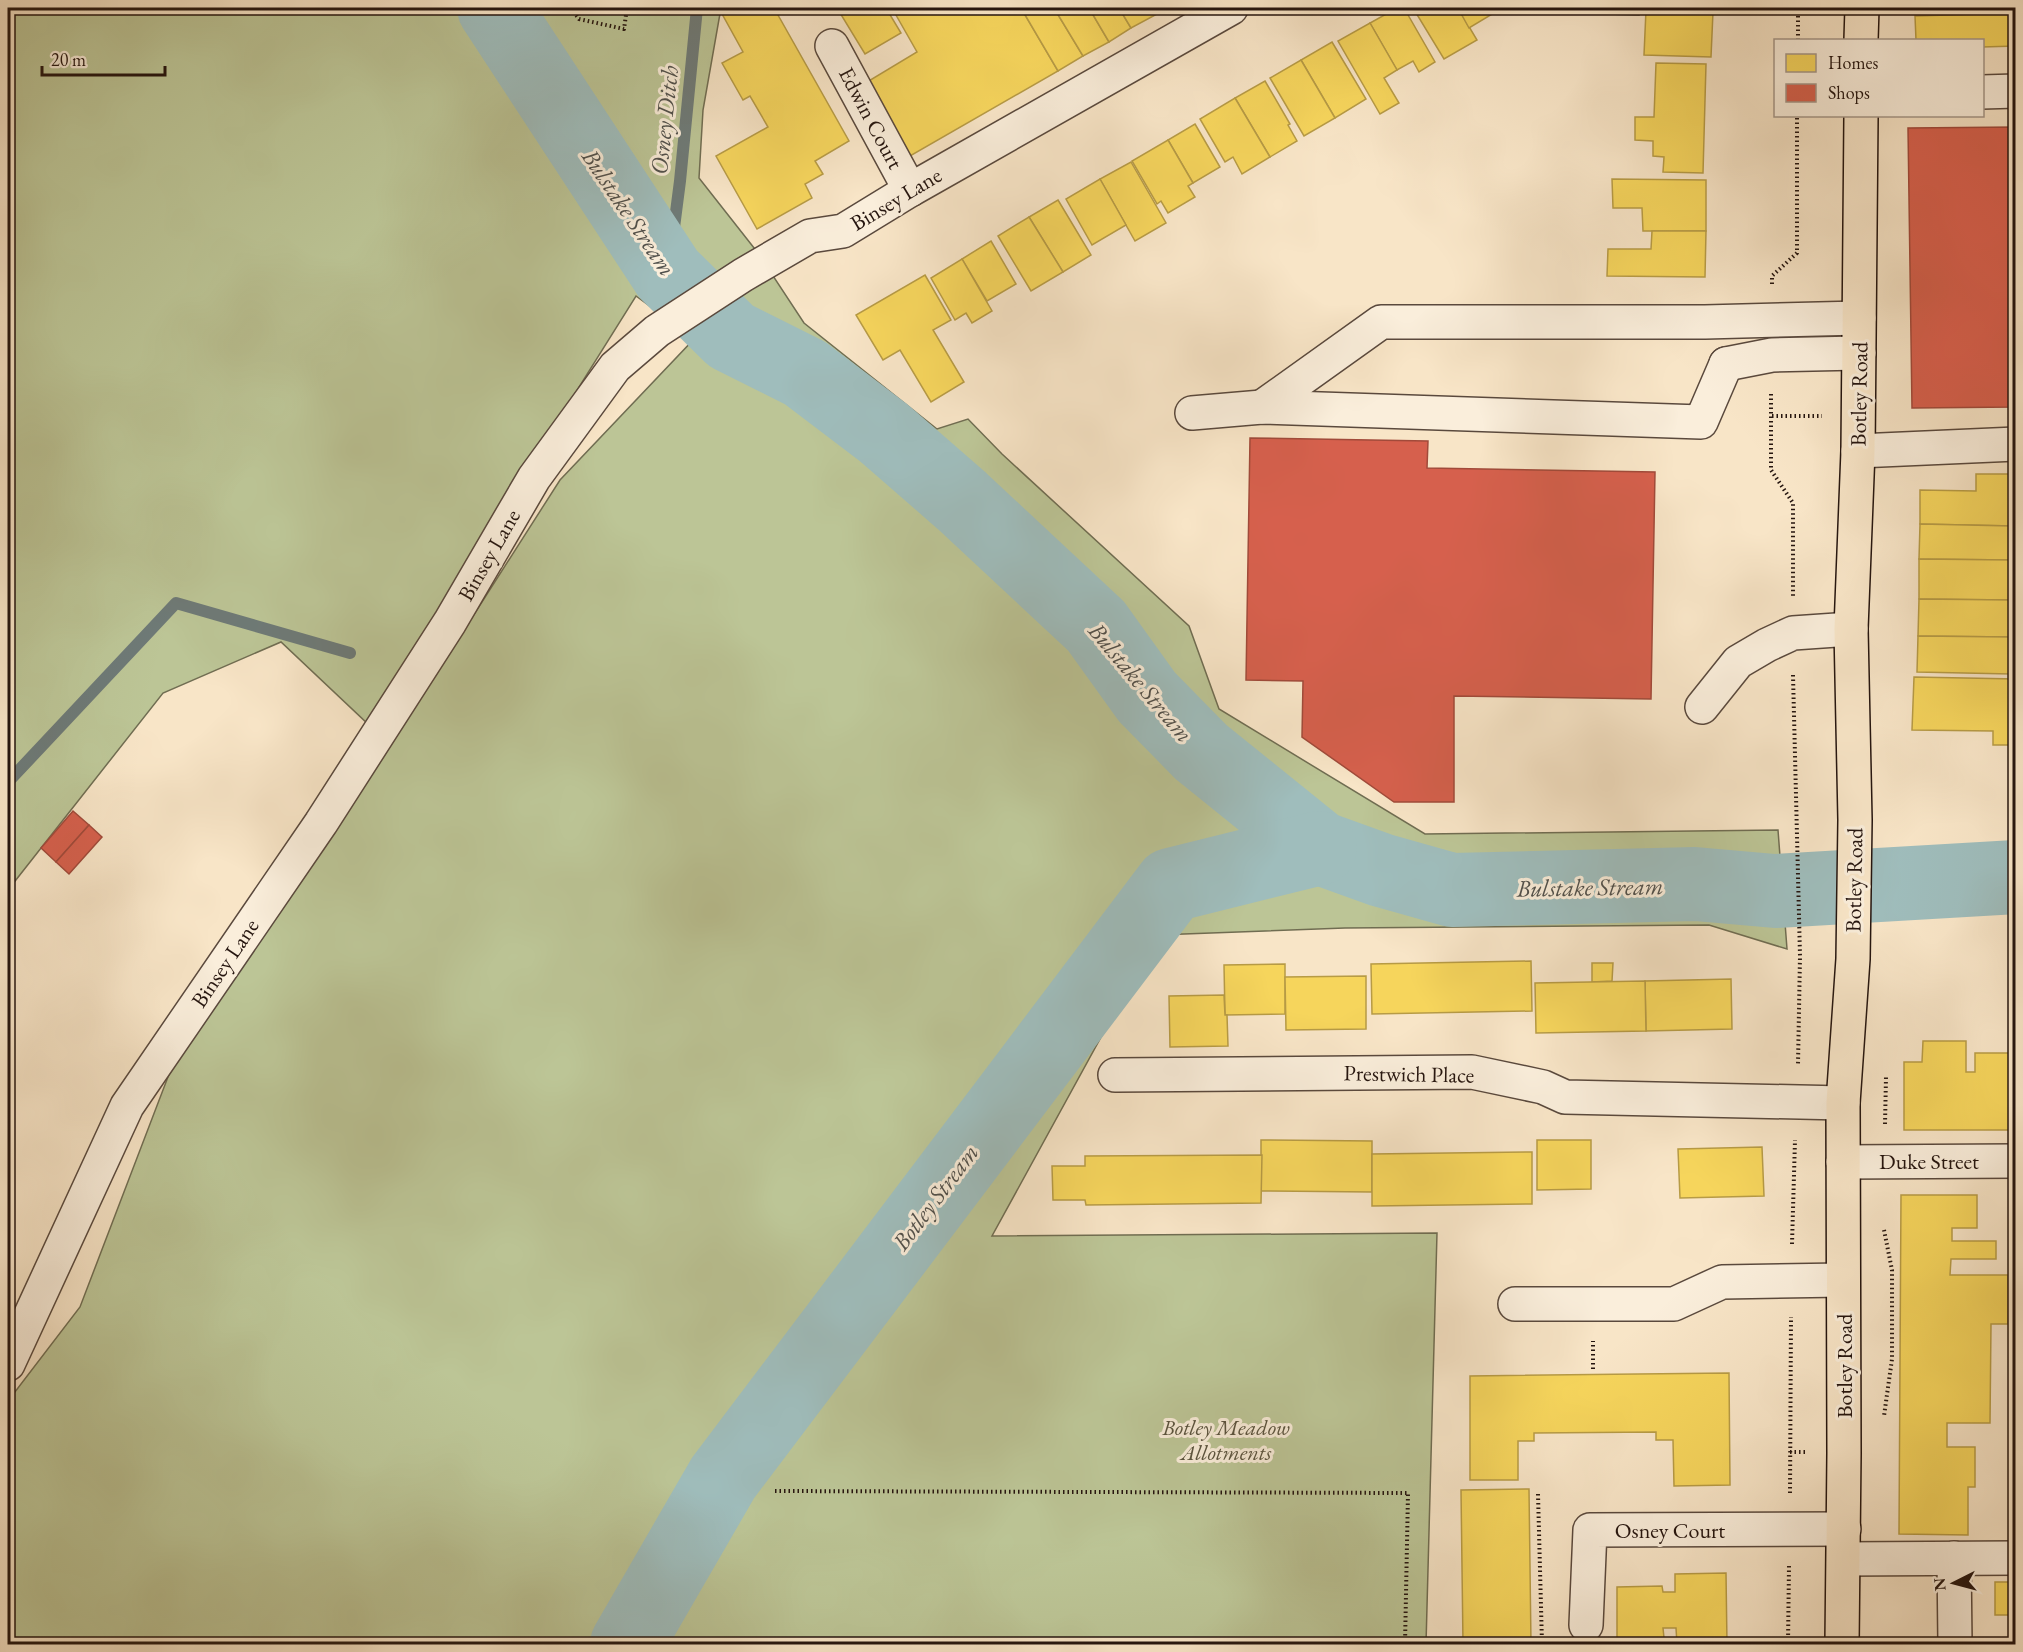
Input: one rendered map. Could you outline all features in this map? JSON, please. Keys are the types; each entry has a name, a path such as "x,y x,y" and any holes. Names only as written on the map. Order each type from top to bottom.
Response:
{"main road":[{"path":"1861,39 1862,8"},
{"name":"Botley Road","path":"1842,1644 1844,1544 1843,1103 1853,959 1855,820 1851,628 1858,451 1861,117"}],"street":[{"name":"Binsey Lane","path":"8,1364 127,1106 321,823 450,622 534,478 615,368 657,331 743,275 810,236 843,231 910,190 1231,8"},
{"name":"Edwin Court","path":"832,46 910,190"},
{"path":"1984,92 2016,91"},
{"path":"1262,407 1381,322 1705,322 1859,318"},
{"path":"1192,413 1262,407 1701,422 1726,364 1705,322"},
{"path":"1726,364 1772,355 1859,353"},
{"path":"1858,451 2016,444"},
{"path":"1702,707 1738,662 1767,645 1793,633 1851,628"},
{"name":"Prestwich Place","path":"1115,1075 1472,1072 1544,1087 1565,1097 1843,1103"},
{"name":"Duke Street","path":"1843,1162 2016,1161"},
{"path":"1515,1304 1674,1304 1722,1282 1843,1280"},
{"name":"Osney Court","path":"1586,1624 1590,1530 1789,1529 1844,1544 1954,1558 2016,1558"},
{"path":"1954,1558 1955,1644"}],"path":[{"path":"571,8 579,19 624,29 627,8"},
{"path":"1798,8 1798,39"},
{"path":"1772,276 1797,253 1797,117"},
{"path":"1771,386 1771,470 1792,503 1793,606"},
{"path":"1793,714 1800,956 1798,1070"},
{"path":"1884,1162 1886,1070"},
{"path":"1788,1644 1793,1173"},
{"path":"1882,1222 1892,1270 1892,1359 1884,1418"},
{"path":"774,1491 1408,1493 1405,1644"},
{"path":"1538,1494 1542,1644"}],"green space":[{"name":"Botley Meadow Allotments","path":"8,8 721,8 703,110 699,178 758,253 804,323 937,429 968,419 1002,454 1189,626 1219,709 1425,834 1778,830 1787,949 1709,925 1345,928 1157,935 992,1236 1437,1233 1426,1644 8,1644 8,1401 80,1307 171,1069 411,713 560,480 694,339 636,296 368,724 281,642 163,693 8,890"}],"building: Homes":[{"path":"729,8 774,8 849,141 815,161 823,174 805,184 812,198 757,229 716,156 768,127 750,96 743,100 722,63 743,52 721,12"},
{"path":"837,8 886,8 901,33 865,54"},
{"path":"892,8 1021,8 1058,71 910,156 867,82 917,52"},
{"path":"1021,8 1054,8 1083,56 1058,71"},
{"path":"1054,8 1089,8 1109,42 1083,56"},
{"path":"1089,8 1119,8 1131,28 1109,42"},
{"path":"1119,8 1156,8 1159,13 1131,28"},
{"path":"1397,8 1404,8 1435,62 1419,72 1413,61 1397,70 1370,23"},
{"path":"1413,8 1458,8 1477,40 1444,59"},
{"path":"1458,8 1498,8 1499,10 1469,28"},
{"path":"1646,10 1713,12 1711,57 1644,55"},
{"path":"2016,13 2016,46 1984,47 1984,39 1916,39 1915,16"},
{"path":"1370,23 1397,70 1384,78 1399,103 1380,114 1338,41"},
{"path":"1332,42 1366,99 1335,118 1301,60"},
{"path":"1301,60 1335,118 1304,136 1270,78"},
{"path":"1656,63 1706,64 1703,173 1663,172 1664,157 1653,156 1653,141 1635,140 1635,117 1654,117"},
{"path":"1265,81 1290,124 1288,125 1297,141 1270,157 1235,98"},
{"path":"1235,98 1270,157 1242,174 1233,157 1225,162 1200,119"},
{"path":"1195,124 1220,167 1193,183 1168,140"},
{"path":"1168,140 1193,183 1188,186 1195,197 1168,213 1161,201 1157,204 1132,161"},
{"path":"1131,162 1166,223 1135,241 1100,179"},
{"path":"1100,179 1126,225 1092,245 1066,199"},
{"path":"1612,179 1706,180 1706,231 1643,231 1642,208 1613,208"},
{"path":"1058,200 1091,255 1063,272 1029,217"},
{"path":"1029,217 1063,272 1031,291 998,236"},
{"path":"1652,231 1706,231 1705,277 1607,276 1608,249 1651,249"},
{"path":"991,241 1016,284 987,301 962,259"},
{"path":"962,259 992,311 972,323 966,313 955,320 931,278"},
{"path":"925,275 951,320 933,330 964,382 931,402 900,350 883,360 856,315"},
{"path":"1976,474 2016,474 2014,526 1920,524 1920,490 1976,491"},
{"path":"1920,524 2012,526 2012,560 1919,559"},
{"path":"1919,559 2012,560 2011,600 1919,599"},
{"path":"1919,599 2011,600 2011,637 1918,636"},
{"path":"1918,636 2011,637 2011,674 1917,672"},
{"path":"1914,677 2016,679 2016,745 1993,745 1993,731 1912,730"},
{"path":"1531,961 1532,1011 1372,1014 1371,964"},
{"path":"1592,963 1613,963 1612,981 1592,982"},
{"path":"1285,964 1285,1014 1225,1015 1224,965"},
{"path":"1366,976 1366,1029 1286,1030 1285,977"},
{"path":"1731,979 1732,1029 1646,1031 1645,981"},
{"path":"1645,981 1646,1031 1536,1033 1535,983"},
{"path":"1224,995 1228,1046 1170,1047 1169,996"},
{"path":"1923,1041 1966,1041 1966,1072 1975,1072 1975,1053 2016,1053 2016,1130 1904,1130 1904,1062 1922,1062"},
{"path":"1261,1140 1372,1141 1372,1192 1261,1191"},
{"path":"1537,1140 1591,1140 1591,1189 1537,1190"},
{"path":"1762,1147 1764,1196 1680,1198 1678,1149"},
{"path":"1532,1152 1532,1204 1372,1206 1372,1154"},
{"path":"1262,1155 1261,1203 1086,1205 1085,1200 1053,1200 1052,1166 1085,1166 1085,1156"},
{"path":"1901,1195 1977,1195 1977,1228 1952,1228 1952,1241 1996,1241 1996,1259 1951,1259 1950,1275 2008,1275 2008,1324 1991,1324 1990,1423 1947,1423 1947,1447 1975,1447 1975,1487 1968,1487 1968,1535 1899,1534"},
{"path":"1729,1373 1730,1485 1674,1486 1673,1440 1656,1440 1656,1432 1534,1433 1534,1441 1518,1441 1518,1480 1470,1480 1470,1376"},
{"path":"1529,1489 1531,1644 1463,1644 1461,1490"},
{"path":"1726,1573 1727,1644 1677,1644 1676,1628 1663,1628 1664,1638 1617,1639 1617,1587 1662,1586 1663,1592 1675,1592 1675,1574"},
{"path":"1995,1582 2016,1582 2016,1615 1995,1615"}],"building: Shops":[{"path":"2016,127 2016,407 1912,408 1908,128"},
{"path":"1250,438 1428,441 1427,468 1655,472 1651,699 1454,696 1454,802 1394,802 1302,737 1303,681 1246,680"},
{"path":"73,811 89,825 56,862 41,848"},
{"path":"89,825 102,837 69,874 56,862"}],"building: Industry":[{"path":"1607,8 1639,8 1639,15 1607,14"},
{"path":"1993,8 2016,8 2016,13 1993,14"}],"waterway":[{"name":"Bulstake Stream","path":"494,8 668,274 731,336 805,373 884,433 962,501 1096,626 1147,697 1201,752 1320,848 1381,870 1452,890 1695,884 1775,891 2016,877"},
{"name":"Osney Ditch","path":"668,274 680,181 697,8"},
{"path":"8,782 176,603 350,653"},
{"name":"Botley Stream","path":"627,1644 723,1478 1171,885 1320,848"}]}
